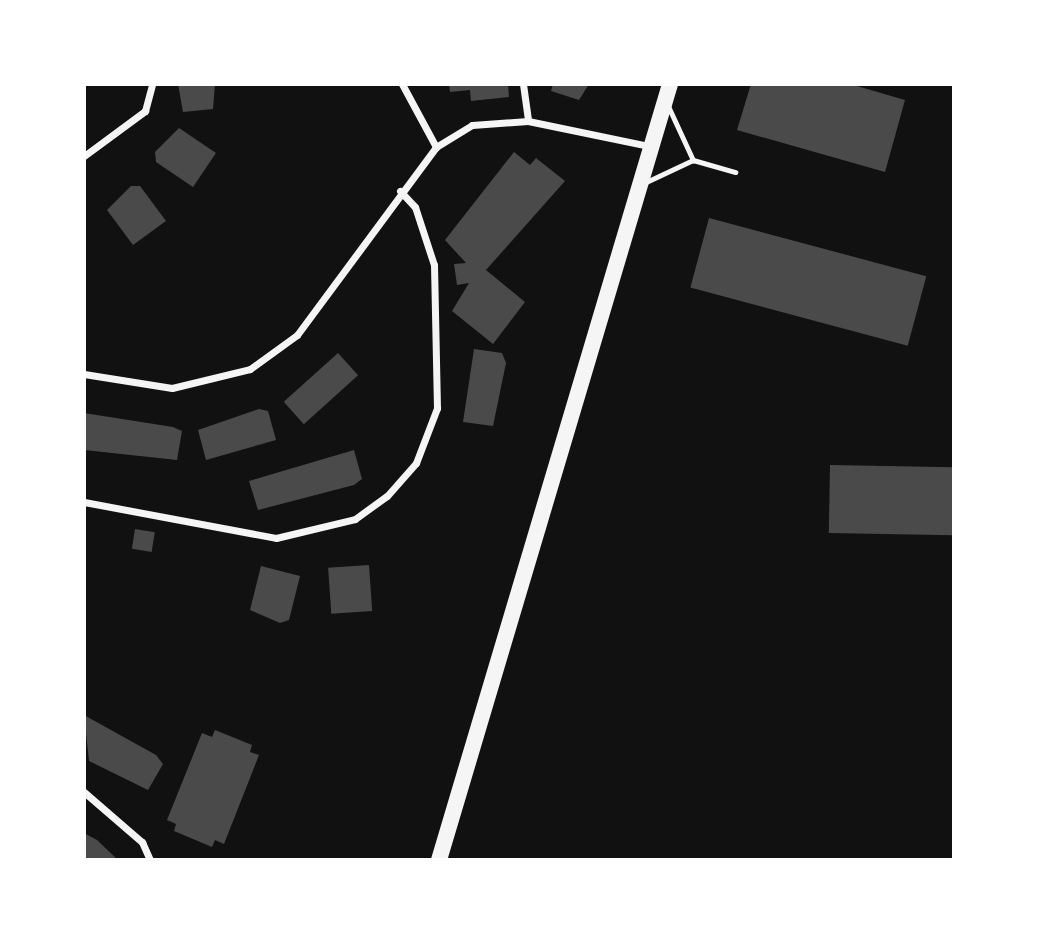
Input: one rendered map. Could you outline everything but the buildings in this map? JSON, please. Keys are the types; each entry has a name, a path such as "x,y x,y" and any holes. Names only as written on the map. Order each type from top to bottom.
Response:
{"main road":[{"path":"439,860 667,92"}],"street":[{"path":"84,156 145,111 152,84"},
{"path":"402,84 436,147"},
{"path":"523,84 528,121"},
{"path":"84,374 172,388 250,369 297,335 400,191 436,147 472,125 528,121 649,146"},
{"path":"84,502 276,538 355,519 387,496 416,463 437,408 434,265 423,225 400,191"},
{"path":"84,792 142,842 150,860"}],"lane":[{"path":"667,92 693,160"},
{"path":"637,186 693,160 735,172"}]}
